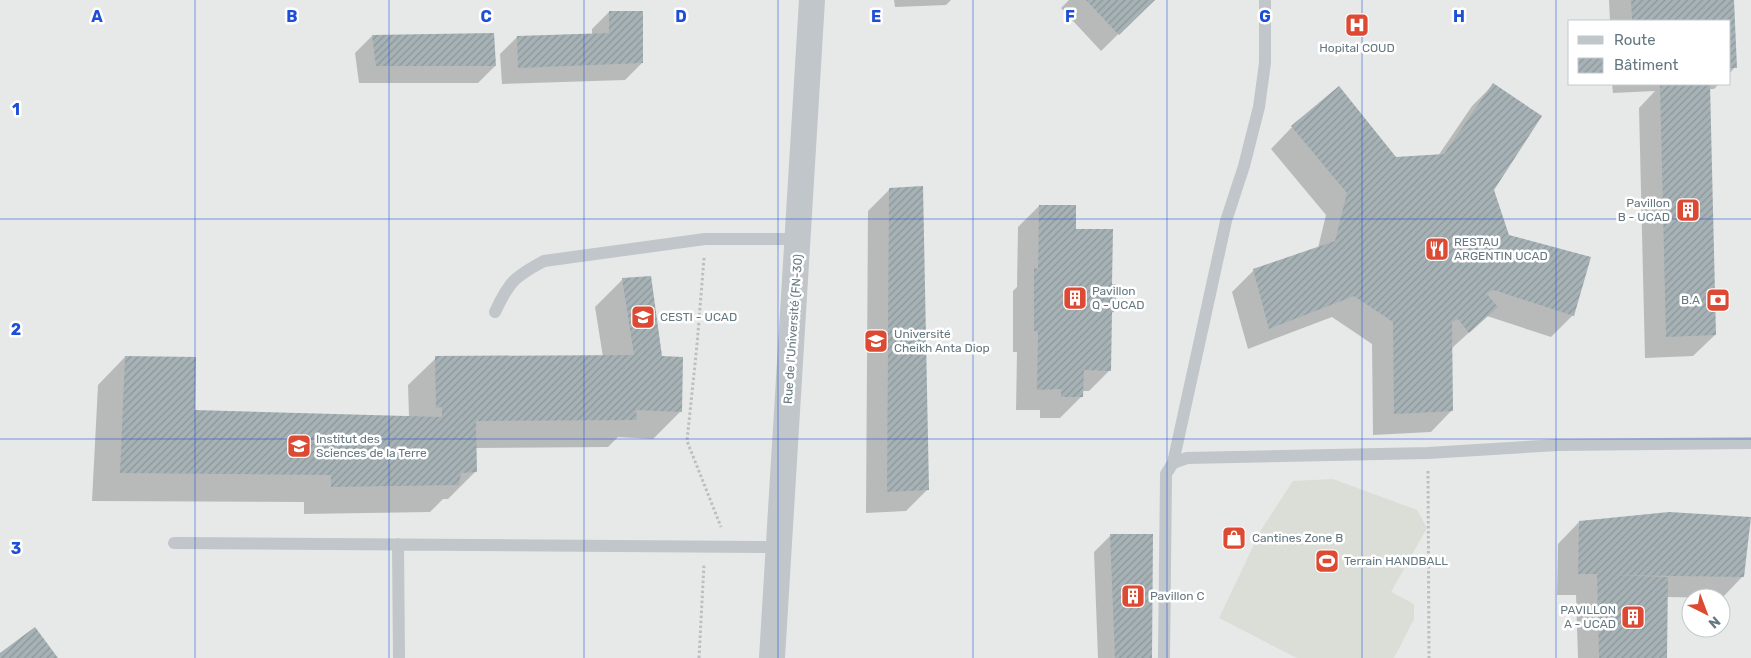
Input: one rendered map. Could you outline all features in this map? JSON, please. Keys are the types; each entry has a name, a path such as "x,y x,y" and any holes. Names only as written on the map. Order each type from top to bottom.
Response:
{"street":[{"name":"Rue de l'Université (FN-30)","path":"772,658 799,239 812,0"}],"lane":[{"path":"1164,658 1166,474 1172,462 1226,221 1260,108 1265,63 1265,0"},
{"path":"495,312 506,287 525,271 544,261 705,239 799,239"},
{"path":"1172,462 1186,458 1428,453 1558,445 1751,443"},
{"path":"174,543 779,547"},
{"path":"398,544 399,658"}],"path":[{"path":"705,239 697,345 686,441 728,546"},
{"path":"1428,453 1429,658"},
{"path":"699,658 705,546"}],"shaded area":[{"name":"Université Cheikh Anta Diop","path":"0,0 1751,0 1751,658 0,658"},
{"name":"Terrain HANDBALL","path":"1333,479 1417,510 1427,528 1391,592 1414,604 1414,619 1394,658 1297,658 1219,618 1261,530 1293,481"}],"building":[{"path":"1086,0 1155,0 1119,35"},
{"path":"1631,0 1734,0 1737,68 1731,68 1731,20 1632,20"},
{"path":"609,11 643,11 643,63 518,68 517,36 609,33"},
{"path":"494,33 496,66 376,66 372,35"},
{"name":"RESTAU ARGENTIN UCAD","path":"1493,83 1542,116 1494,190 1509,235 1591,257 1574,316 1494,290 1486,293 1498,307 1469,333 1458,319 1452,322 1453,411 1394,414 1393,322 1354,296 1269,329 1253,269 1335,241 1347,193 1291,126 1339,86 1396,157 1444,154"},
{"name":"Pavillon B - UCAD","path":"1660,85 1710,85 1716,335 1666,337"},
{"path":"923,186 929,490 887,492 889,188"},
{"name":"Pavillon Q - UCAD","path":"1039,205 1076,205 1076,229 1113,229 1112,284 1116,284 1116,311 1112,312 1111,371 1084,370 1083,397 1061,397 1061,389 1037,390 1038,331 1034,331 1034,268 1038,269"},
{"name":"Institut des Sciences de la Terre","path":"651,276 662,356 683,357 682,412 636,410 637,420 476,421 477,472 461,473 459,485 331,487 331,475 120,473 125,356 196,357 195,410 442,417 442,407 436,408 435,356 634,355 622,278"},
{"path":"1669,512 1751,517 1744,577 1609,575 1668,577 1667,658 1599,658 1597,574 1578,574 1579,521"},
{"name":"Pavillon C","path":"1110,534 1153,534 1152,658 1115,658"},
{"path":"35,627 58,658 0,658 0,653"}],"place":[{"name":"Hopital COUD","path":"1357,25"},
{"name":"Pavillon B - UCAD","path":"1688,210"},
{"name":"RESTAU ARGENTIN UCAD","path":"1437,249"},
{"name":"Pavillon Q - UCAD","path":"1075,298"},
{"name":"B.A","path":"1718,300"},
{"name":"CESTI - UCAD","path":"643,317"},
{"name":"Université Cheikh Anta Diop","path":"876,341"},
{"name":"Institut des Sciences de la Terre","path":"299,446"},
{"name":"Cantines Zone B","path":"1234,538"},
{"name":"Terrain HANDBALL","path":"1327,561"},
{"name":"Pavillon C","path":"1133,596"},
{"name":"PAVILLON A - UCAD","path":"1633,617"}]}
